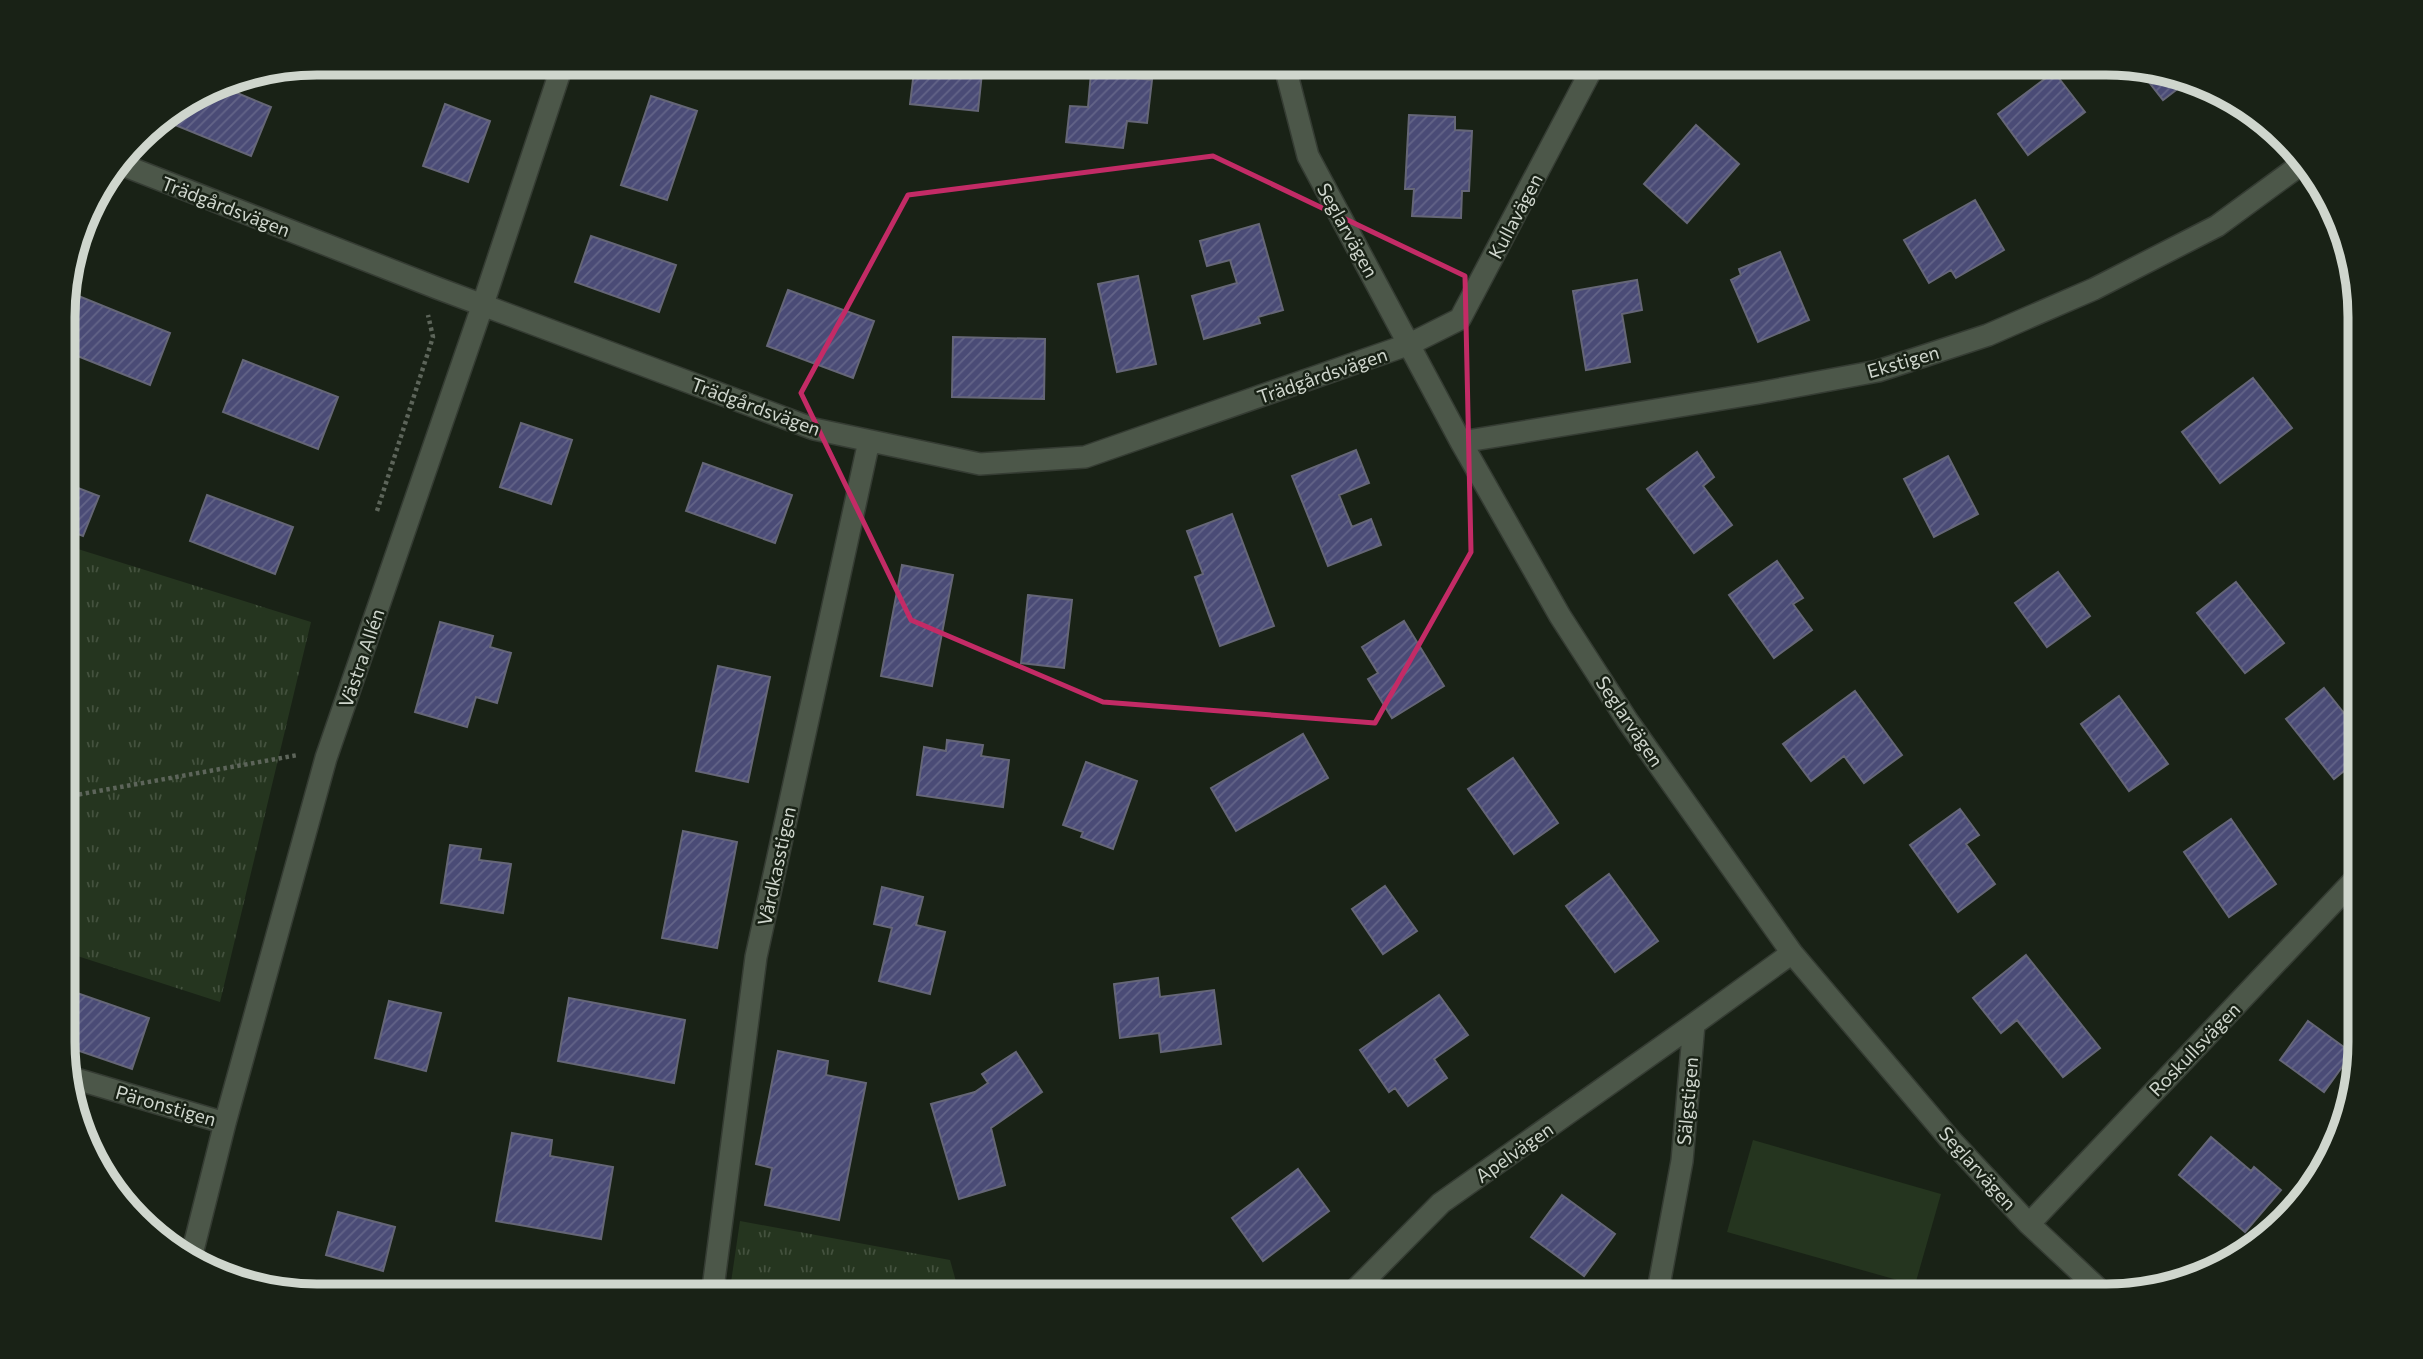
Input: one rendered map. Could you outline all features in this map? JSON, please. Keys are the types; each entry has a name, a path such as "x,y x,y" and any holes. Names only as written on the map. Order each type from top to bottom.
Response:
{"street":[{"name":"Västra Allén","path":"193,1249 225,1123 326,758 559,75"},
{"name":"Seglarvägen","path":"1287,75 1308,156 1461,442 1582,651 1792,953 1948,1137 2029,1224 2091,1283"},
{"name":"Kullavägen","path":"1410,344 1460,319 1589,75"},
{"name":"Trädgårdsvägen","path":"128,167 814,429 980,464 1085,457 1410,344"},
{"name":"Ekstigen","path":"1461,442 1878,371 1988,335 2094,289 2217,226 2296,168"},
{"name":"Vårdkasstigen","path":"714,1284 756,957 869,441"},
{"name":"Roskullsvägen","path":"2029,1224 2347,889"},
{"path":"1694,1024 1792,953"},
{"name":"Sälgstigen","path":"1659,1283 1682,1161 1694,1024"},
{"name":"Apelvägen","path":"1361,1283 1441,1203 1694,1024"},
{"name":"Päronstigen","path":"78,1080 225,1123"}],"path":[{"path":"75,795 298,755 326,758"}],"highlighted area":[{"path":"1213,156 1465,276 1471,552 1375,723 1103,702 911,620 801,393 908,195"}],"green space":[{"path":"75,548 311,622 220,1002 75,955"},
{"path":"1753,1140 1941,1194 1916,1283 1727,1232"},
{"path":"740,1221 950,1260 957,1284 731,1284"}],"building":[{"path":"914,75 982,75 978,111 910,104"},
{"path":"1091,75 1152,80 1147,123 1127,121 1123,148 1066,142 1070,106 1088,107"},
{"path":"2050,75 2056,75 2085,112 2028,155 1998,114"},
{"path":"2146,79 2180,87 2163,100"},
{"path":"239,89 237,93 271,107 251,156 175,125 183,116 210,100"},
{"path":"651,96 697,111 667,200 621,185"},
{"path":"445,104 490,121 468,182 423,166"},
{"path":"1409,115 1455,117 1455,130 1472,131 1469,191 1462,191 1461,218 1412,216 1414,189 1405,189"},
{"path":"1696,125 1739,164 1687,223 1644,184"},
{"path":"1975,200 2004,250 1956,278 1951,270 1929,283 1904,240"},
{"path":"1259,224 1283,310 1258,317 1260,323 1204,339 1192,296 1237,283 1230,260 1207,266 1200,241"},
{"path":"591,236 676,265 659,312 575,282"},
{"path":"1780,252 1809,320 1758,342 1731,280 1741,275 1739,269"},
{"path":"1138,276 1156,364 1117,372 1098,284"},
{"path":"1637,280 1642,310 1622,314 1630,362 1586,370 1573,291"},
{"path":"788,290 874,321 853,378 767,346"},
{"path":"76,295 170,333 150,385 75,355"},
{"path":"953,337 1045,339 1044,399 952,397"},
{"path":"243,360 338,397 318,449 223,412"},
{"path":"2253,378 2292,428 2220,483 2182,432"},
{"path":"521,423 572,440 551,504 500,487"},
{"path":"1356,450 1369,483 1339,495 1352,527 1371,519 1381,545 1328,566 1292,476"},
{"path":"1697,452 1714,477 1703,486 1732,525 1694,553 1647,489"},
{"path":"1948,456 1978,514 1934,537 1904,479"},
{"path":"703,463 792,495 775,543 686,511"},
{"path":"75,487 99,496 83,536 75,533"},
{"path":"207,495 293,527 275,574 190,541"},
{"path":"1232,514 1274,626 1220,646 1195,577 1203,574 1187,531"},
{"path":"1777,561 1803,598 1793,604 1812,630 1774,658 1729,595"},
{"path":"902,565 953,575 932,686 881,676"},
{"path":"2058,572 2090,616 2047,647 2015,603"},
{"path":"2236,582 2284,643 2245,673 2197,613"},
{"path":"1028,595 1072,600 1064,668 1021,663"},
{"path":"1404,621 1444,686 1392,718 1368,679 1378,673 1362,647"},
{"path":"440,622 493,636 490,647 511,653 497,703 476,697 467,727 415,712"},
{"path":"718,666 770,677 748,782 696,771"},
{"path":"2324,688 2347,717 2347,769 2334,779 2286,719"},
{"path":"1855,691 1902,755 1864,783 1844,756 1811,781 1783,744"},
{"path":"2119,696 2168,764 2129,791 2081,724"},
{"path":"1303,734 1328,778 1236,831 1211,788"},
{"path":"947,740 983,745 981,756 1009,760 1003,807 917,795 924,747 946,751"},
{"path":"1513,758 1558,823 1514,854 1468,789"},
{"path":"1086,762 1137,781 1113,849 1081,837 1083,832 1063,825"},
{"path":"1960,809 1979,835 1966,844 1995,884 1958,912 1910,845"},
{"path":"2231,819 2276,884 2229,917 2184,852"},
{"path":"683,831 737,842 717,948 662,938"},
{"path":"450,845 481,849 479,860 511,864 503,913 441,903"},
{"path":"1609,874 1658,941 1615,972 1566,906"},
{"path":"1385,886 1417,931 1383,954 1352,909"},
{"path":"882,887 923,897 916,925 945,932 930,994 879,981 892,928 874,924"},
{"path":"2026,955 2100,1048 2063,1077 2017,1020 2001,1033 1973,998"},
{"path":"1158,978 1160,997 1214,990 1221,1044 1161,1052 1159,1033 1120,1038 1114,984"},
{"path":"75,992 149,1018 132,1069 75,1050"},
{"path":"1439,995 1468,1035 1434,1059 1447,1078 1408,1106 1395,1088 1389,1092 1360,1050"},
{"path":"569,998 685,1020 674,1083 558,1061"},
{"path":"389,1001 441,1013 426,1071 375,1058"},
{"path":"2308,1021 2347,1049 2347,1060 2324,1092 2280,1060"},
{"path":"778,1051 828,1061 826,1075 866,1083 839,1220 765,1205 772,1168 756,1164"},
{"path":"1016,1052 1042,1092 991,1128 1005,1185 959,1199 931,1104 975,1092 988,1083 982,1074"},
{"path":"512,1133 552,1140 550,1156 613,1167 601,1239 496,1221"},
{"path":"2211,1137 2251,1171 2254,1167 2281,1190 2245,1232 2179,1175"},
{"path":"1298,1169 1329,1211 1263,1261 1232,1218"},
{"path":"1562,1195 1615,1234 1584,1276 1531,1237"},
{"path":"338,1212 395,1227 383,1271 326,1255"}]}
